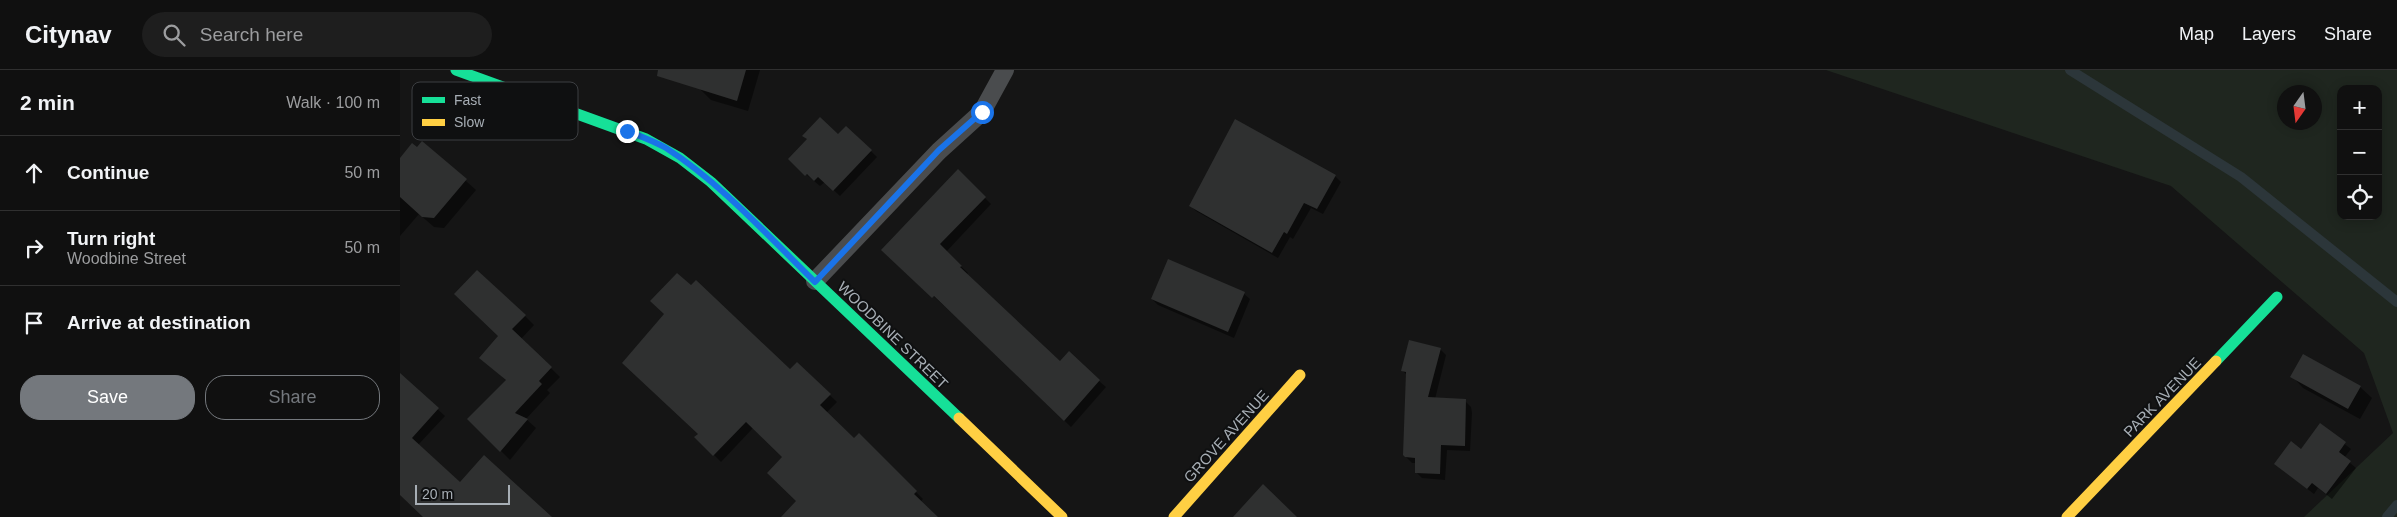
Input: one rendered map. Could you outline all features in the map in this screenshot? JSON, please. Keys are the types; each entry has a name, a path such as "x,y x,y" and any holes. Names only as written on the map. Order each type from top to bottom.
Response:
{"street":[{"name":"WOODBINE STREET","path":"456,70 491,82"},
{"name":"WOODBINE STREET","path":"578,113 664,147 711,182 1062,517"},
{"name":"PARK AVENUE","path":"2067,517 2277,297"},
{"name":"GROVE AVENUE","path":"1174,517 1300,376"}],"lane":[{"path":"815,282 939,150 982,112 1005,70"}],"shaded area":[{"path":"1826,70 2397,70 2397,517 2304,517 2393,433 2364,353 2171,186"}],"building":[{"path":"658,70 746,70 737,101 657,76"},
{"path":"820,117 838,134 846,126 872,150 833,191 818,177 814,181 807,174 805,176 788,159 807,139 802,136"},
{"path":"1235,119 1336,175 1317,209 1304,203 1287,234 1284,232 1272,253 1189,206"},
{"path":"422,141 467,179 434,218 422,217 400,197 400,158 412,143 417,147"},
{"path":"958,169 986,197 940,244 962,266 960,267 1060,361 1069,351 1100,380 1064,421 934,296 932,298 881,250"},
{"path":"1168,259 1245,292 1228,332 1151,299"},
{"path":"477,270 526,315 512,329 552,367 539,381 542,384 515,413 528,419 500,452 467,419 506,380 479,358 498,336 454,294"},
{"path":"677,273 691,285 696,280 790,369 797,362 831,394 820,405 854,438 859,433 917,491 914,494 938,517 781,517 796,501 767,473 782,457 746,422 713,456 694,437 698,434 622,363 664,314 650,301"},
{"path":"1409,340 1441,348 1428,397 1466,399 1465,446 1441,445 1440,474 1415,473 1415,458 1403,455 1406,372 1401,371"},
{"path":"2303,354 2361,386 2348,409 2290,377"},
{"path":"400,373 439,408 412,438 460,482 484,455 552,517 423,517 400,495"},
{"path":"2320,423 2346,442 2339,452 2351,461 2326,494 2312,483 2307,489 2274,464 2291,441 2301,449"},
{"path":"1263,484 1297,517 1233,517"}],"waterway":[{"path":"2070,70 2241,177 2397,302"},
{"path":"2387,517 2397,505"}],"traffic: fast":[{"path":"456,70 489,82"},
{"path":"578,114 646,139 680,158 711,182 959,418"},
{"path":"2216,361 2277,297"}],"traffic: slow":[{"path":"2067,517 2216,361"},
{"path":"1174,517 1300,375"},
{"path":"959,418 1062,517"}],"route":[{"path":"627,131 664,147 688,163 711,182 815,282 939,150 982,112"}]}
